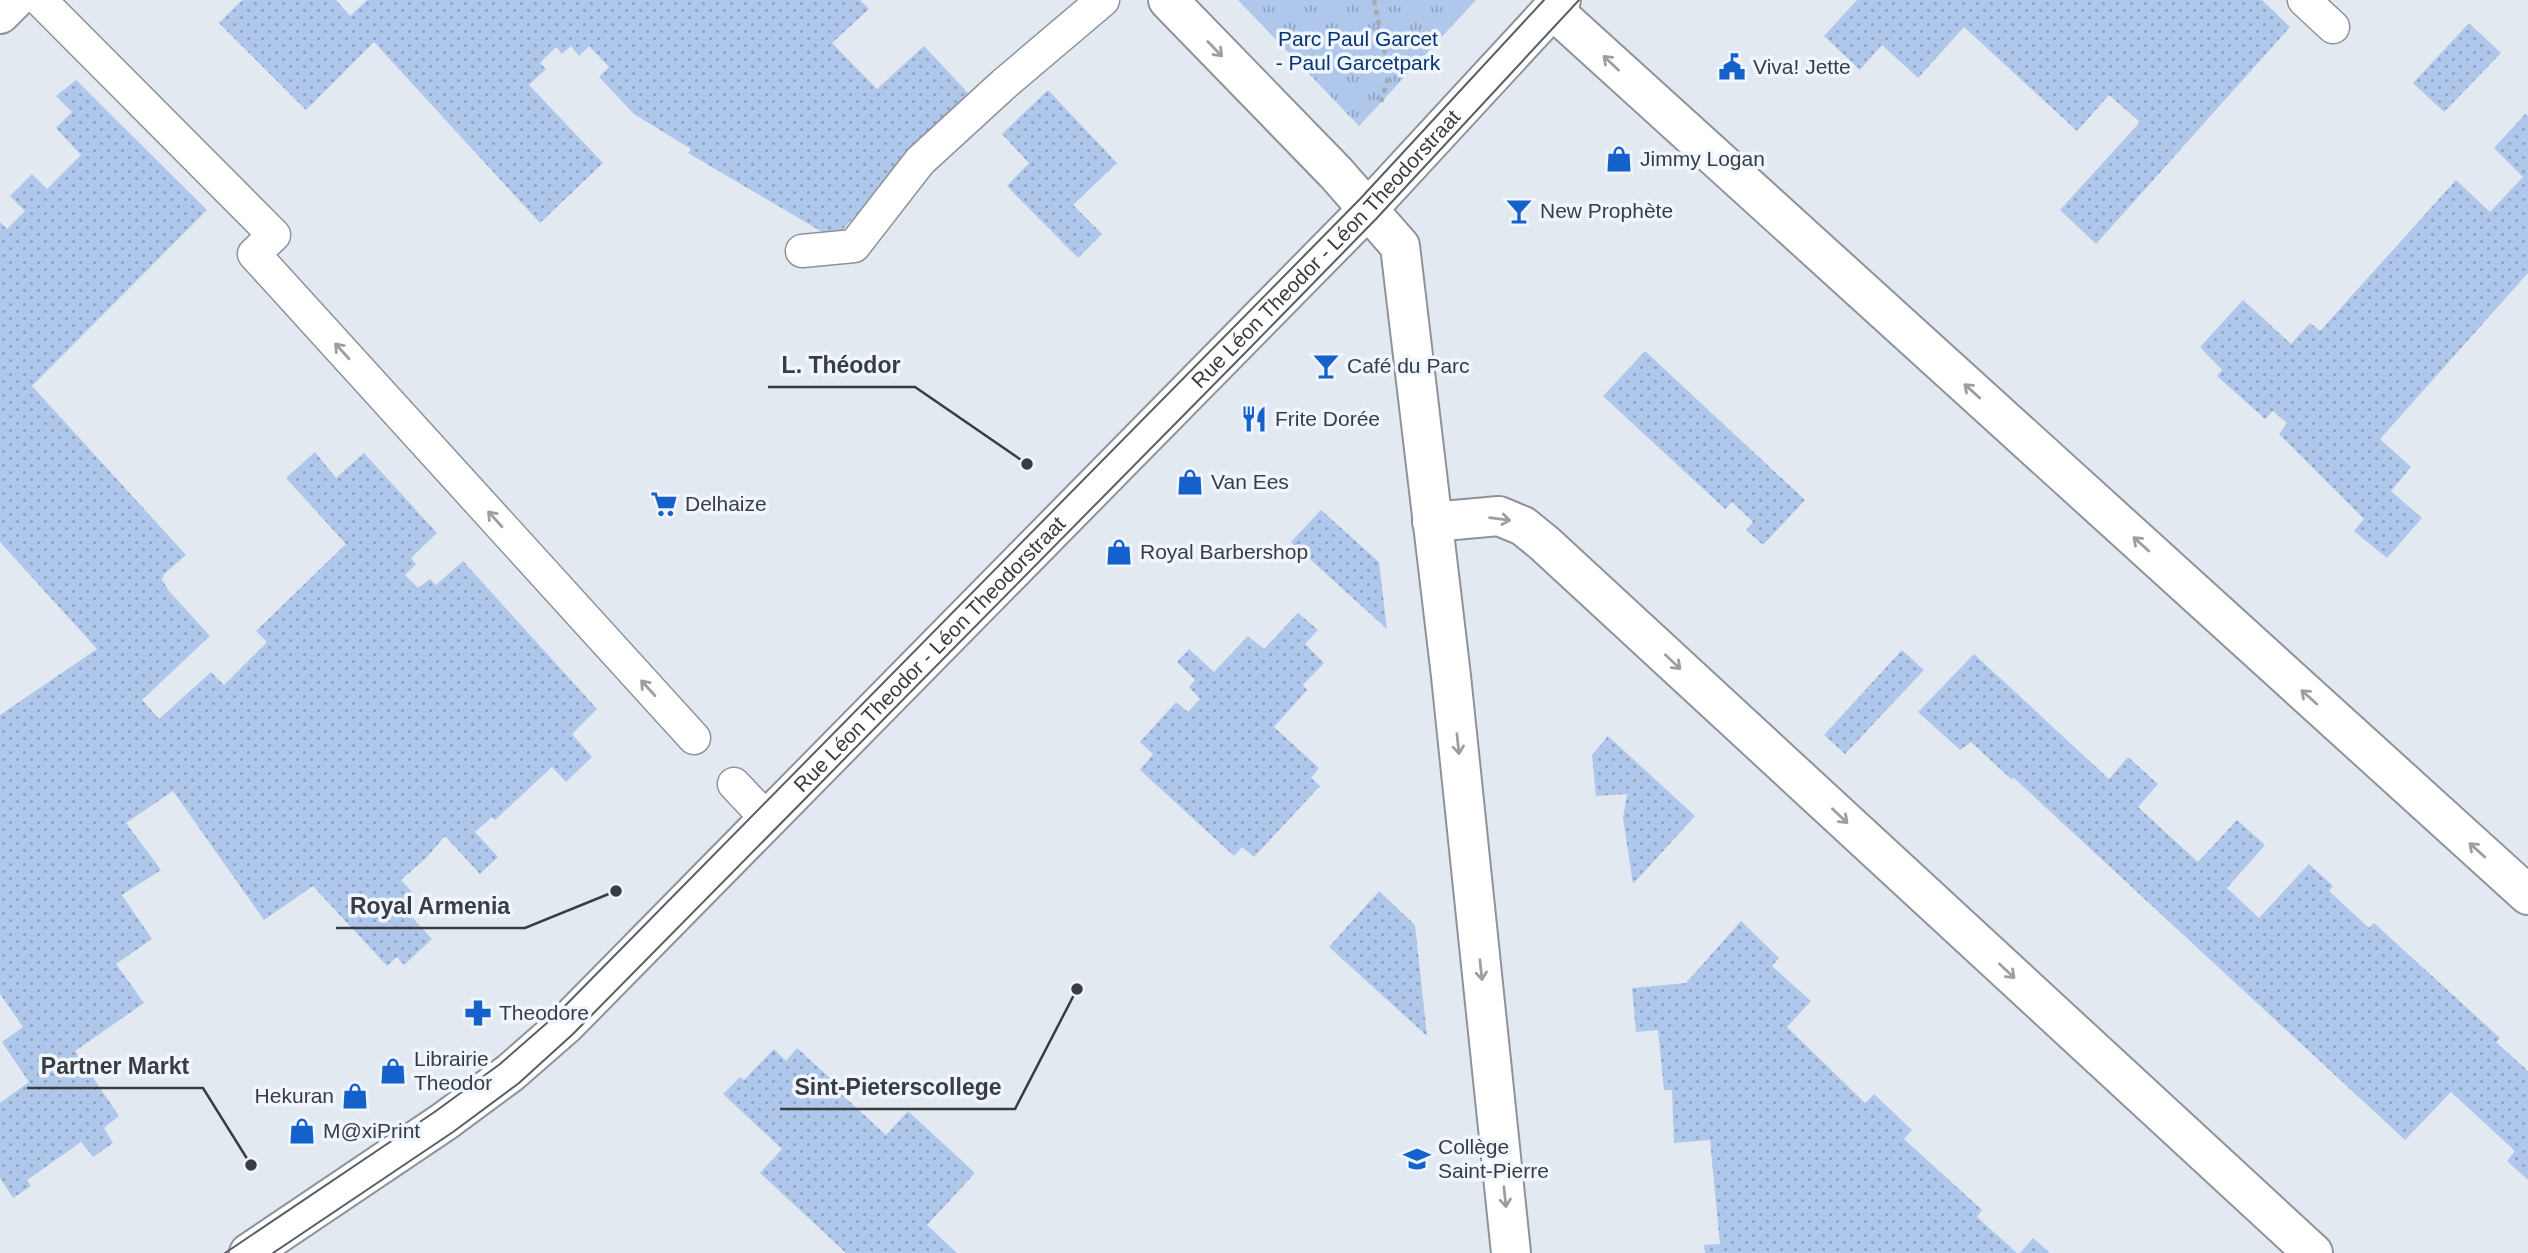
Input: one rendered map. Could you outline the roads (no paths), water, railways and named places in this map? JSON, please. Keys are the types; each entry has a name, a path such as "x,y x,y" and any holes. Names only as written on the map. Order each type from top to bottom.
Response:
{"street":[{"path":"0,14 14,0"},
{"path":"1168,0 1336,173 1399,246 1451,676 1511,1253"},
{"path":"1556,5 2528,895"},
{"name":"Rue Léon Theodor - Léon Theodorstraat","path":"249,1253 445,1121 510,1073 565,1025 1368,209 1556,5"},
{"path":"1432,522 1499,516 1523,526 1544,543 2313,1253"}],"lane":[{"path":"40,0 274,235 254,254 694,738"},
{"path":"802,251 854,246 920,161 1004,84 1103,0"},
{"path":"2304,0 2333,27"},
{"path":"734,784 768,820"}],"tram line":[{"path":"225,1253 436,1111 500,1064 556,1015 1360,199 1544,0"},
{"path":"273,1253 453,1132 519,1083 573,1034 1376,219 1579,0"}],"place":[{"name":"Viva! Jette","path":"1732,67"},
{"name":"Jimmy Logan","path":"1619,159"},
{"name":"New Prophète","path":"1519,211"},
{"name":"Café du Parc","path":"1326,366"},
{"name":"Frite Dorée","path":"1254,419"},
{"name":"L. Théodor","path":"1027,464"},
{"name":"Van Ees","path":"1190,482"},
{"name":"Delhaize","path":"664,504"},
{"name":"Royal Barbershop","path":"1119,552"},
{"name":"Royal Armenia","path":"616,891"},
{"name":"Sint-Pieterscollege","path":"1077,989"},
{"name":"Theodore","path":"478,1013"},
{"name":"Librairie Theodor","path":"393,1071"},
{"name":"Hekuran","path":"355,1096"},
{"name":"M@xiPrint","path":"302,1131"},
{"name":"Collège Saint-Pierre","path":"1417,1159"},
{"name":"Partner Markt","path":"251,1165"}],"park label":[{"name":"Parc Paul Garcet - Paul Garcetpark","path":"1358,51"}]}
